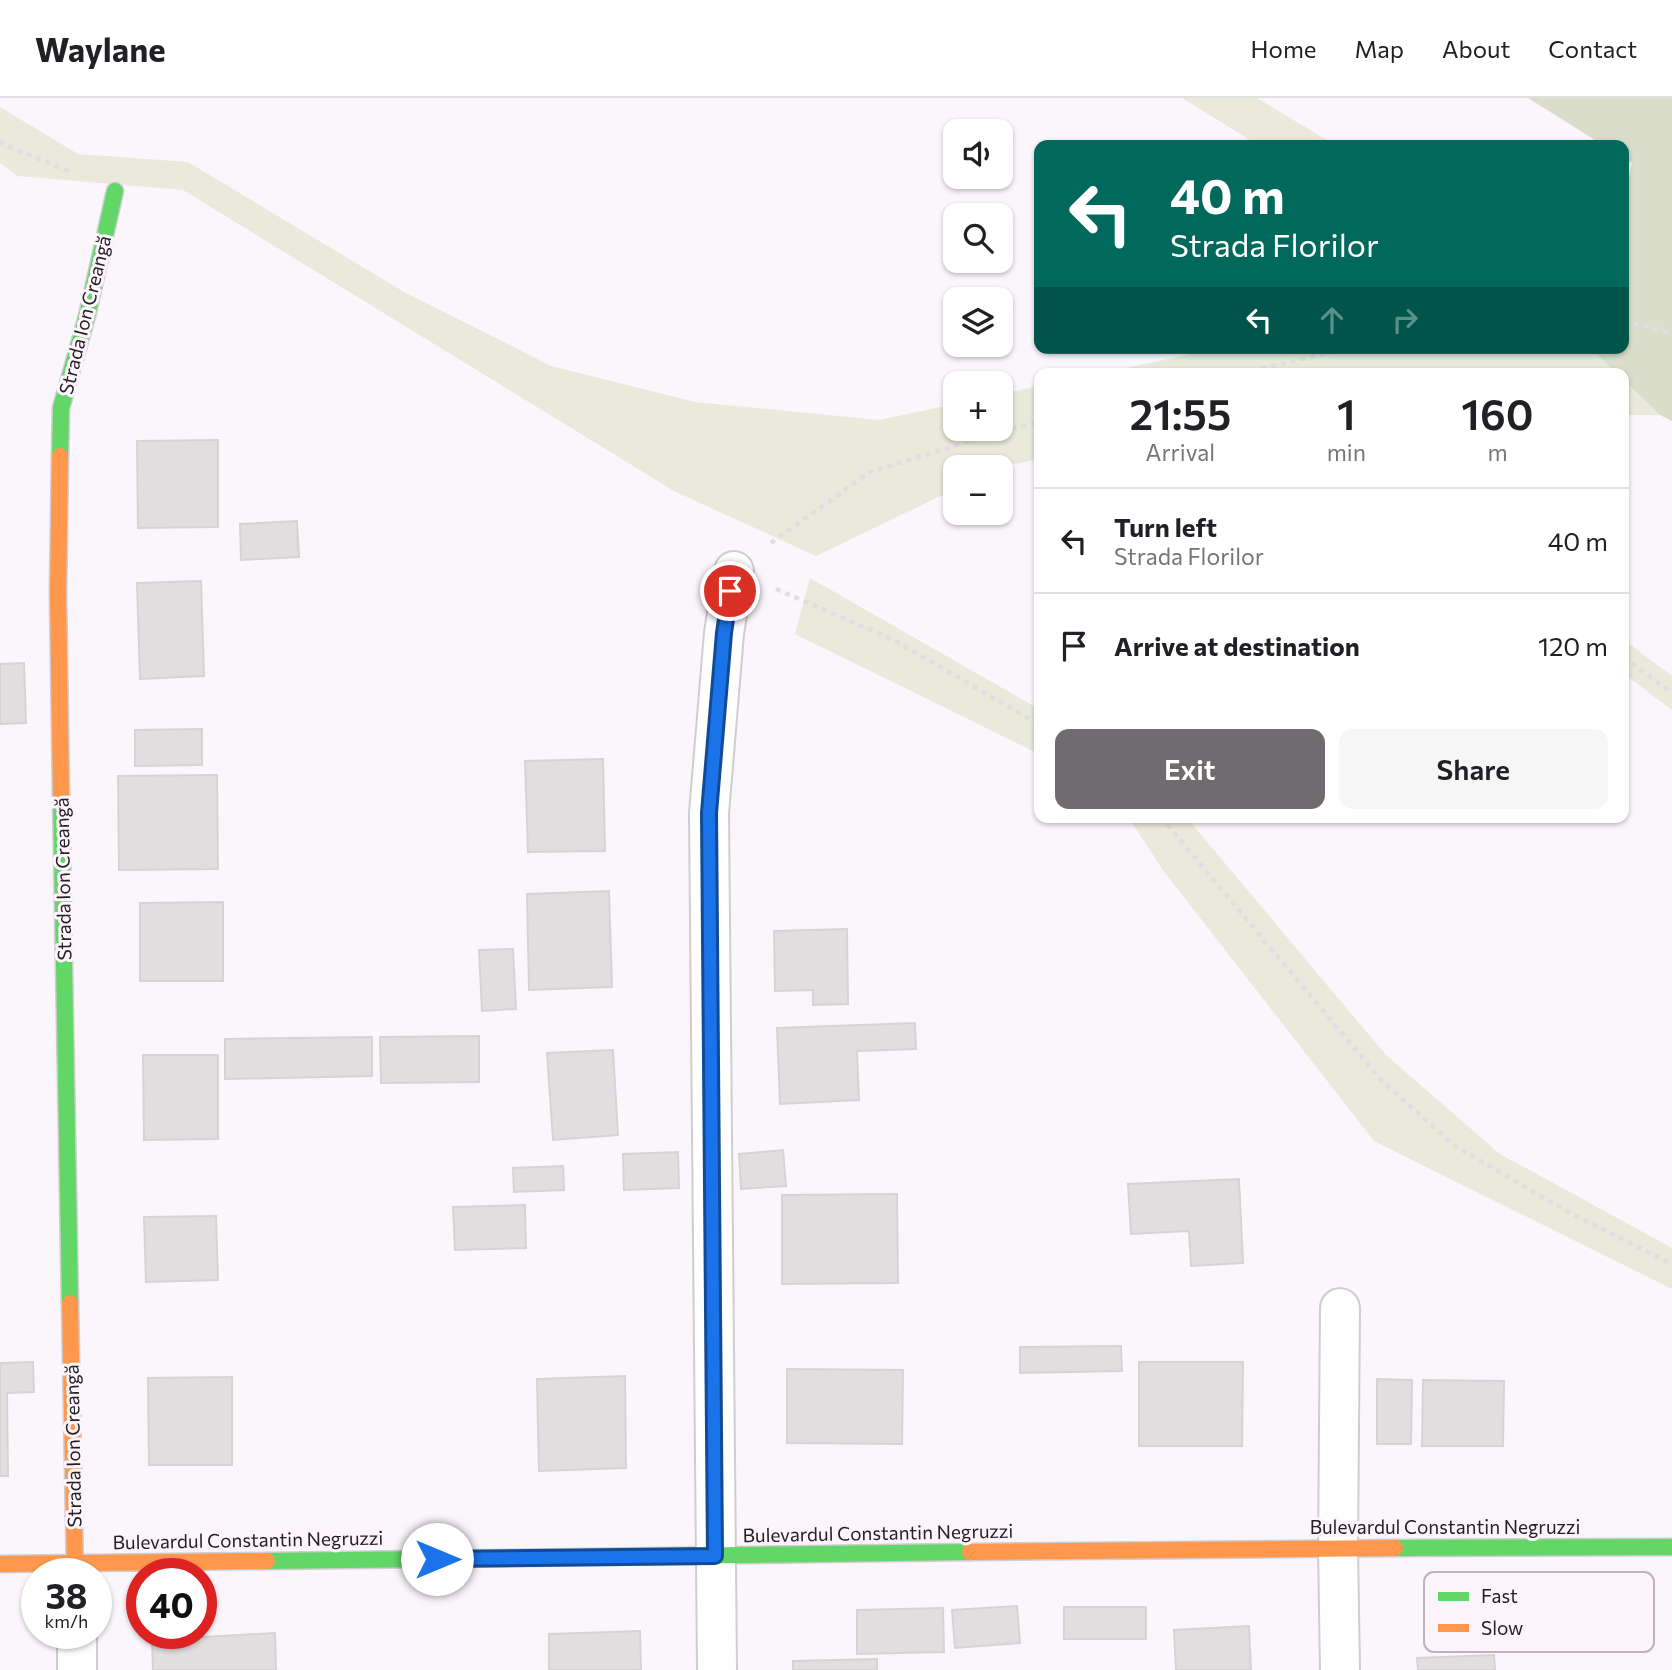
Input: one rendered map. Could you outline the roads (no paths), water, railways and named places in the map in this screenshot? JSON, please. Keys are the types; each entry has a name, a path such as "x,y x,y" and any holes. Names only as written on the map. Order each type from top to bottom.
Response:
{"street":[{"name":"Strada Ion Creangă","path":"75,1558 58,594 61,408 87,316 116,191"},
{"path":"717,1670 709,813 724,633 734,571"},
{"path":"1340,1308 1340,1670"},
{"name":"Bulevardul Constantin Negruzzi","path":"112,1567 1338,1548 1672,1548"},
{"name":"Bulevardul Constantin Negruzzi","path":"0,1564 21,1565"},
{"path":"77,1649 78,1670"}]}
